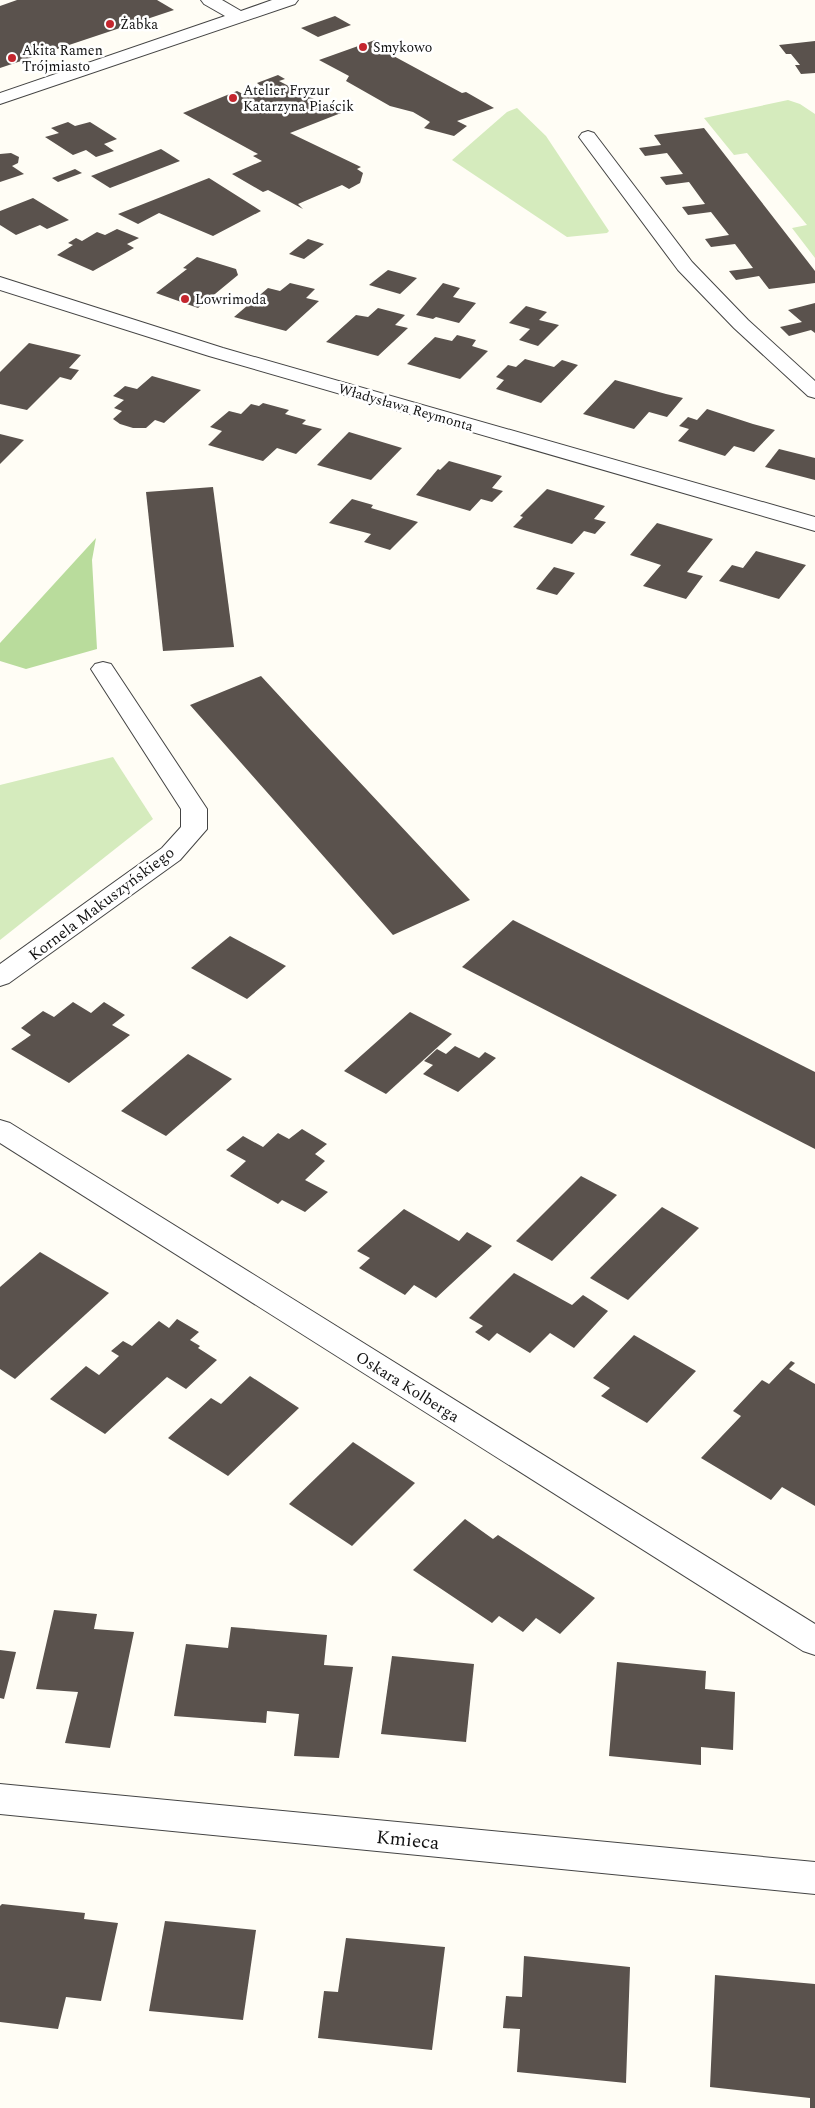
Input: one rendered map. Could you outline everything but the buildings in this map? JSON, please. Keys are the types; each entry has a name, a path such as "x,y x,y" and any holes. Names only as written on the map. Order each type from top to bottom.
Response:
{"street":[{"path":"210,0 239,17"},
{"path":"0,99 289,0"},
{"path":"588,137 685,266 725,306 740,324 815,392"},
{"name":"Władysława Reymonta","path":"0,283 75,309 216,352 815,524"},
{"name":"Kornela Makuszyńskiego","path":"0,977 171,854 194,829 194,809 103,669"},
{"name":"Oskara Kolberga","path":"0,1130 815,1641"},
{"name":"Kmieca","path":"0,1799 815,1878"}],"green space":[{"path":"788,100 800,104 815,114 815,258 792,228 807,225 747,153 734,155 704,118"},
{"path":"517,108 546,136 609,231 607,233 567,237 452,160 507,112"},
{"path":"96,538 92,560 97,649 26,669 0,661 0,643"},
{"path":"113,757 153,819 0,940 0,785"}],"place":[{"name":"Żabka","path":"110,24"},
{"name":"Smykowo","path":"363,47"},
{"name":"Akita Ramen Trójmiasto","path":"12,58"},
{"name":"Atelier Fryzur Katarzyna Piaścik","path":"233,98"},
{"name":"Lowrimoda","path":"185,299"}]}
